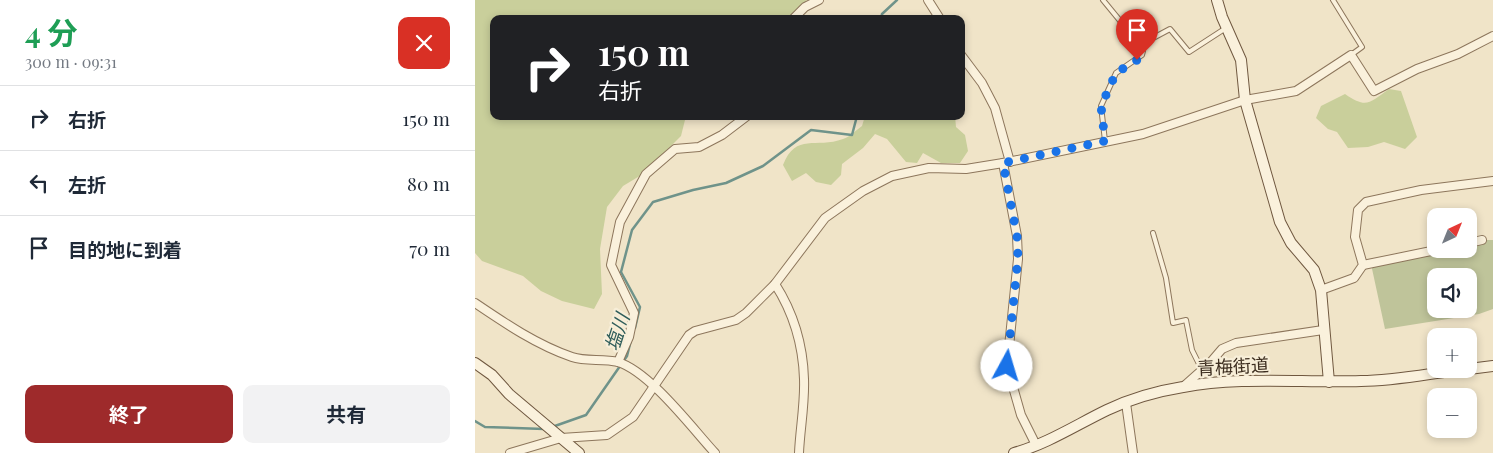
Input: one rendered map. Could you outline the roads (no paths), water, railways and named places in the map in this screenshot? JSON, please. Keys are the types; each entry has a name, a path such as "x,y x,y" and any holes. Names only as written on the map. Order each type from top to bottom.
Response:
{"street":[{"path":"797,15 805,7 819,0"},
{"path":"928,0 937,15"},
{"path":"1217,0 1226,28 1241,60 1245,100 1280,222 1291,243 1314,270 1321,290 1323,330 1329,361 1329,382"},
{"path":"510,453 561,438 607,434 633,417 653,384 689,335 695,331 736,320 775,284 825,218 863,192 892,176 922,169 966,169 1007,163 1143,134 1245,100 1296,91 1351,55 1374,90 1417,69 1458,54 1493,36"},
{"path":"965,60 982,82 995,108 1007,163 1017,236 1018,258 1007,366 1021,415 1036,446"},
{"path":"619,363 629,337 633,313 611,265 620,222 645,174 675,148 699,147 722,135 742,120"},
{"path":"1363,265 1355,237 1358,210 1366,202 1421,190 1493,181"},
{"path":"1477,241 1482,240"},
{"path":"1321,290 1354,278 1363,265 1427,252"},
{"path":"775,284 790,309 798,335 804,379 799,453"},
{"path":"475,303 517,331 574,358 619,363 629,369 653,384 715,453"},
{"path":"1183,387 1222,349 1236,343 1294,336 1323,330"},
{"path":"475,363 492,375 509,394 579,453"},
{"name":"青梅街道","path":"1477,368 1493,366"},
{"name":"青梅街道","path":"1014,453 1036,446 1126,402 1183,387 1216,383 1299,380 1329,382 1427,374"},
{"path":"1126,402 1133,453"}],"lane":[{"path":"1103,0 1143,51 1142,55 1116,73 1101,106 1105,141"},
{"path":"1333,0 1362,47 1351,55"},
{"path":"1140,45 1170,29 1189,52 1226,28"},
{"path":"1153,233 1165,278 1173,323 1186,320 1192,350 1202,370"}],"waterway":[{"name":"塩川","path":"882,15 897,0"},
{"name":"塩川","path":"635,328 640,307 621,272 632,230 653,202 693,190 726,183 763,166 811,130 852,135 856,120"},
{"name":"塩川","path":"552,427 586,415 627,356 631,340"},
{"name":"塩川","path":"475,421 485,427 544,429"}]}
